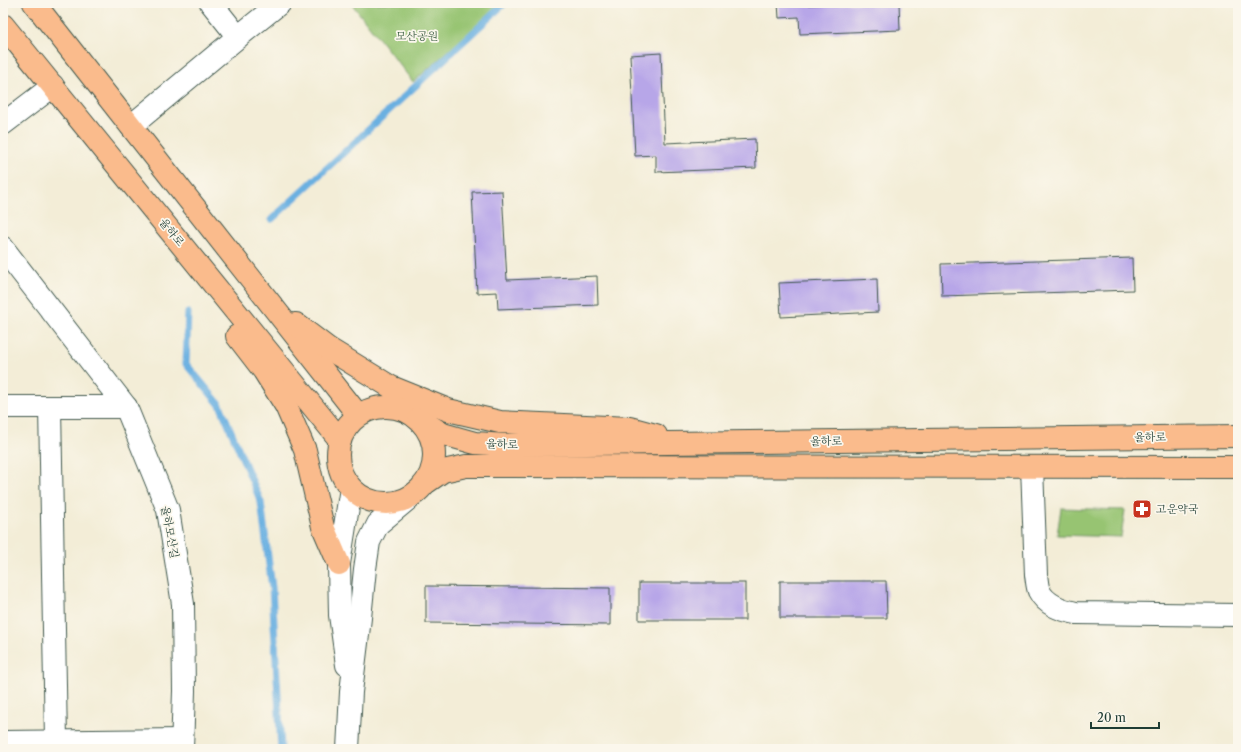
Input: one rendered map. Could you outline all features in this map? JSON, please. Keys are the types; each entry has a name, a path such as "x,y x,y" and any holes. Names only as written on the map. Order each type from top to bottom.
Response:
{"main road":[{"path":"34,3 358,415"},
{"name":"율하로","path":"3,24 340,440"},
{"path":"172,232 198,285 264,371 286,406 305,450 323,526 339,564"},
{"path":"255,284 291,320 329,349 392,387 448,410 500,422 630,428 691,443"},
{"path":"387,406 404,409 419,419 429,433 435,449 434,467 427,482 419,492 394,503 378,503 363,498 351,488 341,474 338,457 340,440 347,426 358,415 372,408 387,406"},
{"name":"율하로","path":"419,419 443,434 475,443 506,445 1238,436"},
{"name":"율하로","path":"427,482 443,471 466,466 1238,467"}],"street":[{"path":"211,3 238,37"},
{"path":"131,126 280,3"},
{"path":"3,124 53,86"},
{"name":"율하모산길","path":"3,248 126,407 168,510 183,604 184,691 182,744 56,741 3,742"},
{"path":"3,407 126,407"},
{"path":"50,407 56,741"},
{"path":"1032,467 1036,575 1039,591 1048,602 1061,610 1076,613 1238,615"},
{"path":"351,488 339,564 340,616 351,692"},
{"path":"348,749 351,692 369,542 378,524 408,498"}],"green space":[{"name":"모산공원","path":"351,3 504,3 413,82"},
{"path":"1061,508 1125,510 1121,537 1057,535"}],"building":[{"path":"778,3 809,3 809,5 899,3 900,30 800,34 799,17 779,18"},
{"path":"661,53 665,143 755,139 756,168 656,172 656,155 635,156 630,55"},
{"path":"502,191 507,280 597,276 598,305 498,309 497,292 477,293 472,192"},
{"path":"1132,258 1133,290 942,296 941,264"},
{"path":"877,279 878,312 781,317 779,283"},
{"path":"780,581 886,581 887,618 780,618"},
{"path":"639,583 745,583 745,620 639,620"},
{"path":"426,586 610,588 610,625 426,623"}],"waterway":[{"path":"272,219 505,3"},
{"path":"188,313 186,364 220,405 261,502 272,588 281,749"}],"place":[{"name":"고운약국","path":"1142,509"}]}
